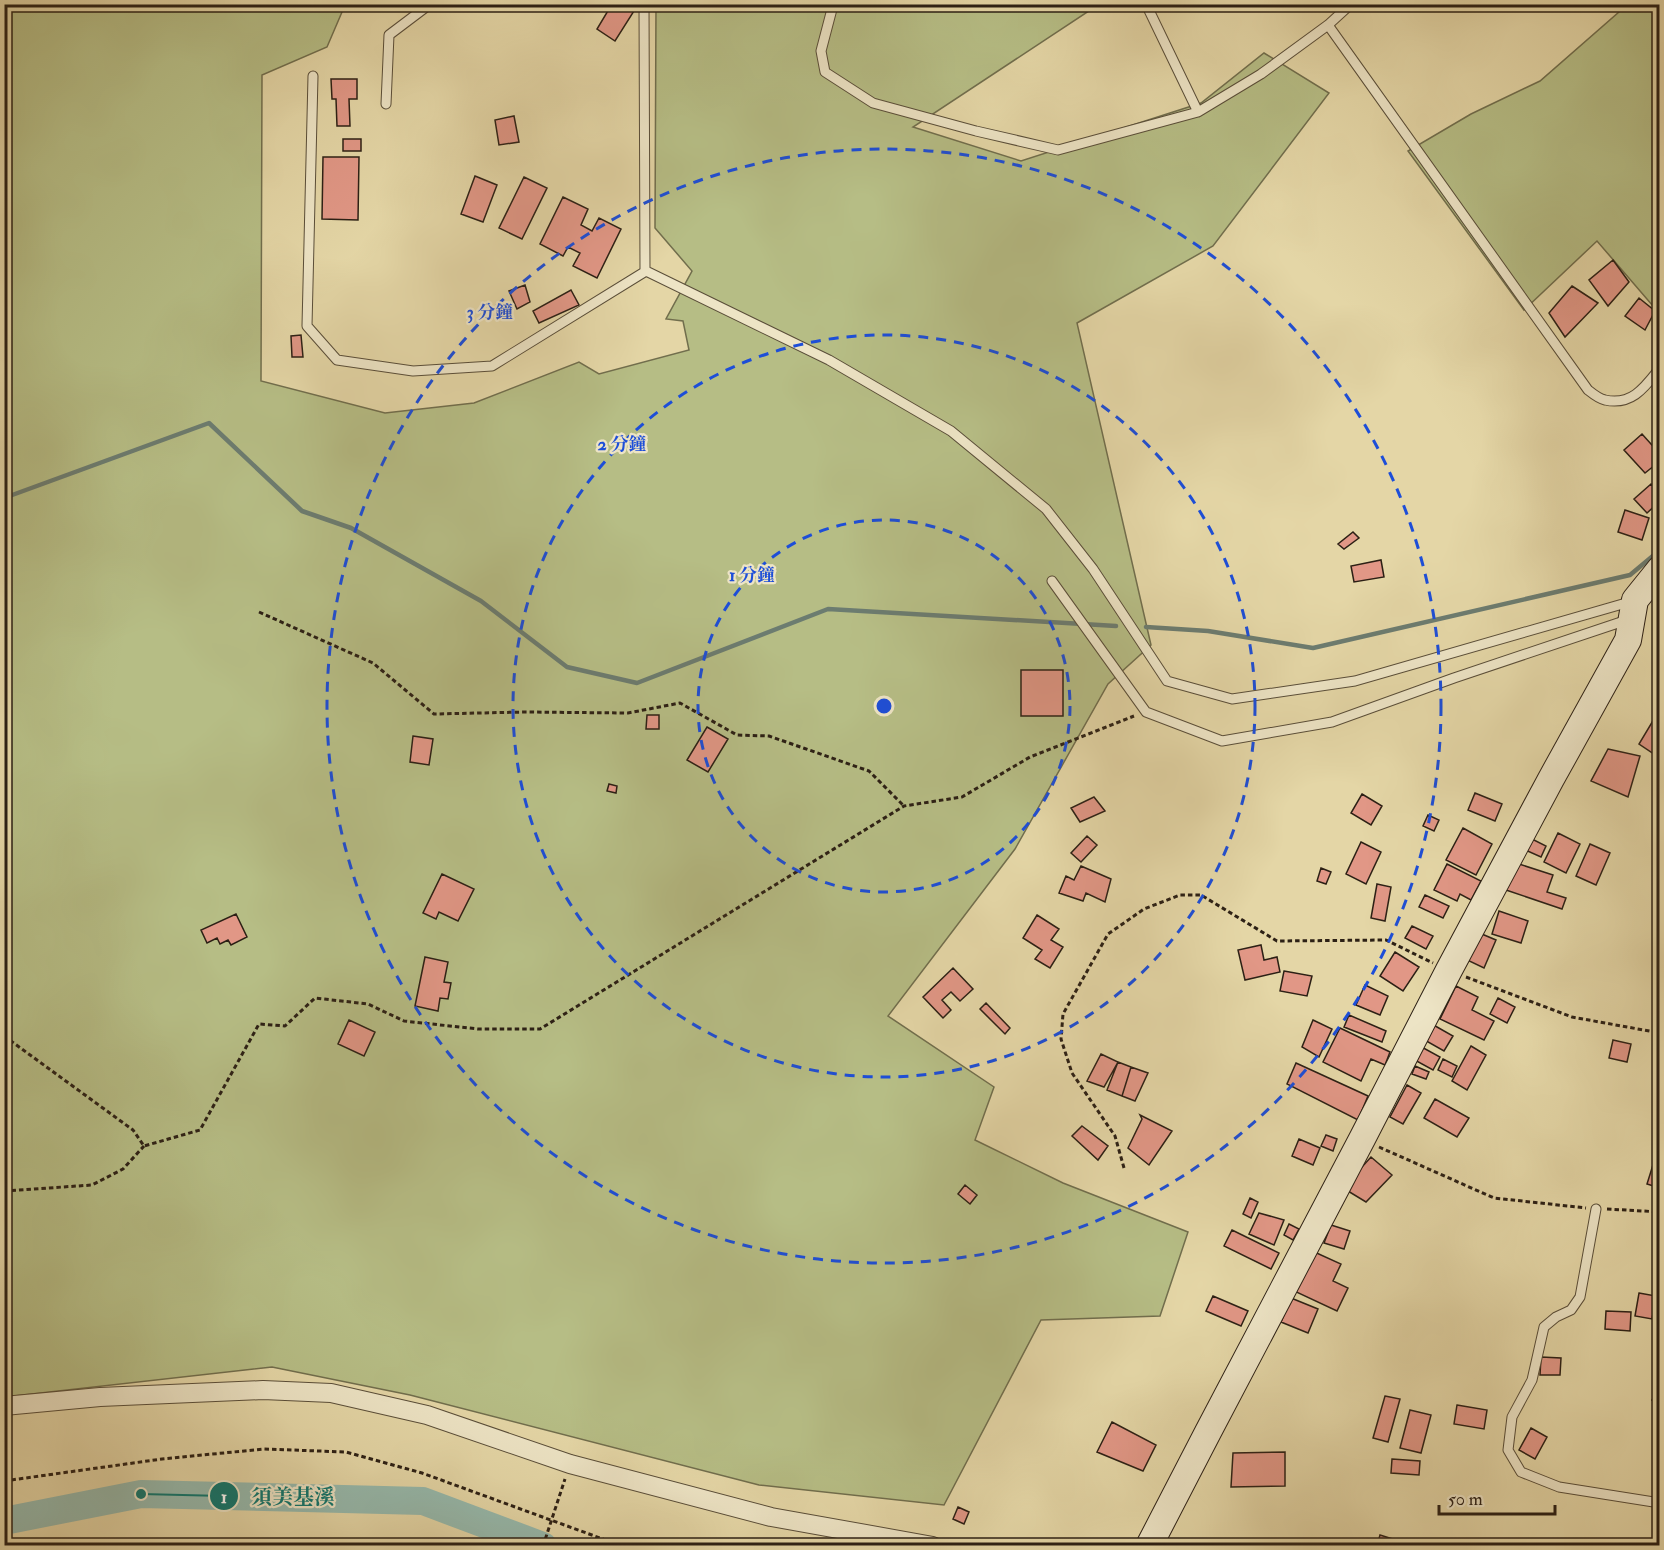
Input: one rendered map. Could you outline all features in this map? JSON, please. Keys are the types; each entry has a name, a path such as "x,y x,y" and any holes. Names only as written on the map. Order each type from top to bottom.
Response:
{"street":[{"path":"1149,1545 1449,970 1551,778 1628,640 1634,609 1659,569"},
{"path":"4,1406 100,1397 262,1390 331,1393 427,1415 570,1464 771,1517 933,1545"}],"lane":[{"path":"386,104 389,35 430,4"},
{"path":"644,4 645,271"},
{"path":"837,4 832,9 821,51 825,72 873,103 1058,150 1198,112 1261,74 1328,25 1351,4"},
{"path":"1146,4 1198,112"},
{"path":"1328,25 1588,390 1603,400 1624,401 1643,389 1659,368"},
{"path":"313,76 307,326 337,360 413,371 492,366 645,271"},
{"path":"645,271 829,360 951,431 1046,509 1093,569 1167,681 1232,699 1355,681 1634,609"},
{"path":"1052,581 1146,712 1222,741 1332,723 1634,609"},
{"path":"1596,1209 1580,1297 1571,1310 1556,1317 1544,1327 1532,1380 1512,1417 1508,1450 1521,1472 1559,1487 1659,1503"}],"path":[{"path":"258,612 374,663 434,714 628,713 680,704 737,735 769,736 869,771 904,806"},
{"path":"4,1191 92,1185 123,1169 144,1146 200,1130 259,1024 285,1026 315,998 368,1004 404,1021 478,1029 540,1029 904,806 962,796 1030,758 1146,712"},
{"path":"1124,1168 1115,1136 1072,1073 1061,1039 1063,1014 1108,934 1144,909 1180,895 1201,895 1277,941 1386,940 1449,970 1572,1017 1659,1033"},
{"path":"4,1036 133,1130 144,1146"},
{"path":"1362,1139 1494,1198 1596,1209 1659,1212"},
{"path":"4,1481 162,1459 264,1449 346,1452 422,1473 622,1545"},
{"path":"543,1545 570,1464"}],"green space":[{"path":"4,5 345,5 327,47 262,75 261,381 385,413 474,403 579,362 599,374 689,350 683,321 666,319 692,271 655,228 656,5 1098,5 913,127 1021,161 1201,103 1264,53 1329,93 1213,246 1077,323 1151,645 1108,684 1015,849 888,1016 994,1087 975,1140 1063,1183 1188,1232 1160,1316 1041,1320 944,1505 759,1485 410,1395 272,1367 5,1397"},
{"path":"1627,5 1659,5 1659,313 1597,241 1524,310 1408,151 1471,114 1540,81"}],"building":[{"path":"612,4 625,4 634,11 615,41 597,29"},
{"path":"331,79 357,79 357,99 349,99 350,126 337,126 336,99 332,99"},
{"path":"514,116 519,142 499,145 495,120"},
{"path":"343,139 361,139 361,151 343,151"},
{"path":"323,157 359,157 358,220 322,219"},
{"path":"475,176 497,185 483,222 461,214"},
{"path":"524,177 547,188 522,239 499,228"},
{"path":"563,197 588,209 581,225 592,231 599,218 621,229 597,278 573,266 580,253 568,247 563,256 540,244"},
{"path":"1613,260 1629,282 1608,306 1589,280"},
{"path":"525,285 530,302 517,309 509,291"},
{"path":"1572,286 1598,303 1565,337 1549,313"},
{"path":"571,290 579,305 539,323 533,311"},
{"path":"1639,298 1655,311 1645,330 1625,316"},
{"path":"301,335 303,357 292,357 291,336"},
{"path":"1642,434 1660,454 1660,461 1645,473 1624,450"},
{"path":"1660,474 1660,487 1653,479"},
{"path":"1651,484 1660,494 1660,501 1647,513 1634,499"},
{"path":"1625,510 1649,518 1642,540 1618,532"},
{"path":"1353,532 1359,538 1344,549 1338,544"},
{"path":"1381,560 1384,577 1354,582 1351,566"},
{"path":"1021,670 1063,670 1063,716 1021,716"},
{"path":"1660,709 1660,758 1639,744"},
{"path":"647,715 659,715 659,729 646,729"},
{"path":"707,727 728,739 708,772 687,760"},
{"path":"413,736 433,739 429,765 410,762"},
{"path":"1608,749 1640,756 1628,797 1591,781"},
{"path":"609,784 617,786 616,793 607,791"},
{"path":"1475,793 1502,804 1495,821 1468,810"},
{"path":"1362,794 1382,806 1371,825 1351,813"},
{"path":"1094,797 1105,811 1080,822 1071,808"},
{"path":"1428,815 1439,820 1434,831 1423,826"},
{"path":"1463,828 1492,844 1476,875 1446,860"},
{"path":"1558,833 1580,844 1566,873 1544,862"},
{"path":"1087,836 1097,845 1081,862 1071,853"},
{"path":"1528,837 1546,846 1541,857 1523,849"},
{"path":"1361,842 1381,852 1366,884 1346,874"},
{"path":"1590,844 1610,853 1596,885 1576,876"},
{"path":"1516,863 1553,875 1547,892 1566,898 1562,909 1506,890"},
{"path":"1447,864 1481,881 1471,900 1460,894 1457,901 1434,890"},
{"path":"1081,866 1111,879 1105,902 1086,893 1083,901 1059,893 1066,876 1074,880"},
{"path":"1321,868 1331,872 1326,884 1317,881"},
{"path":"442,874 474,889 458,921 439,912 436,919 423,913"},
{"path":"1377,884 1391,887 1385,921 1371,918"},
{"path":"1425,895 1449,906 1443,918 1419,907"},
{"path":"1499,911 1528,921 1521,943 1492,934"},
{"path":"236,914 247,937 231,945 228,940 220,944 217,938 207,943 201,930"},
{"path":"1037,915 1059,929 1051,940 1063,947 1050,968 1035,959 1042,950 1023,938"},
{"path":"1412,926 1433,936 1426,949 1405,938"},
{"path":"1477,932 1496,940 1484,968 1465,959"},
{"path":"1261,945 1264,960 1277,957 1280,972 1245,980 1238,950"},
{"path":"1395,952 1419,967 1403,991 1380,976"},
{"path":"425,957 448,962 444,982 451,983 448,999 440,998 438,1011 415,1006"},
{"path":"953,968 973,989 960,1001 951,992 942,1000 951,1010 943,1018 923,997"},
{"path":"1284,971 1312,976 1307,996 1280,991"},
{"path":"1365,985 1388,996 1380,1015 1356,1005"},
{"path":"1456,986 1478,997 1472,1010 1494,1021 1484,1040 1440,1019"},
{"path":"1498,998 1515,1007 1507,1023 1490,1014"},
{"path":"986,1003 1010,1028 1005,1034 980,1009"},
{"path":"1349,1015 1386,1031 1382,1042 1344,1027"},
{"path":"349,1020 375,1032 364,1056 338,1044"},
{"path":"1313,1020 1332,1029 1319,1057 1302,1047"},
{"path":"1430,1023 1453,1036 1444,1051 1421,1038"},
{"path":"1340,1028 1390,1052 1385,1065 1371,1059 1361,1081 1323,1062"},
{"path":"1613,1040 1631,1044 1627,1062 1609,1058"},
{"path":"1418,1045 1440,1057 1433,1070 1411,1058"},
{"path":"1471,1046 1486,1055 1467,1090 1452,1081"},
{"path":"1101,1054 1118,1062 1104,1087 1087,1081"},
{"path":"1443,1059 1457,1066 1452,1077 1438,1070"},
{"path":"1118,1062 1131,1067 1122,1096 1107,1090"},
{"path":"1296,1063 1368,1096 1358,1120 1287,1084"},
{"path":"1415,1066 1429,1072 1426,1079 1412,1074"},
{"path":"1131,1067 1148,1073 1135,1101 1122,1096"},
{"path":"1407,1085 1421,1093 1403,1124 1390,1117"},
{"path":"1435,1099 1469,1118 1457,1137 1424,1118"},
{"path":"1140,1115 1172,1131 1149,1165 1128,1148 1142,1119"},
{"path":"1082,1126 1108,1146 1098,1160 1072,1136"},
{"path":"1326,1135 1337,1139 1333,1151 1321,1146"},
{"path":"1299,1139 1320,1148 1313,1165 1292,1156"},
{"path":"1657,1152 1660,1152 1660,1188 1647,1184"},
{"path":"1371,1157 1392,1175 1366,1202 1343,1188"},
{"path":"965,1185 977,1195 970,1204 958,1194"},
{"path":"1250,1198 1258,1202 1251,1218 1243,1214"},
{"path":"1259,1213 1284,1220 1274,1245 1249,1234"},
{"path":"1289,1224 1299,1229 1293,1240 1284,1235"},
{"path":"1331,1225 1350,1231 1344,1249 1324,1243"},
{"path":"1232,1230 1279,1253 1271,1269 1224,1246"},
{"path":"1310,1250 1341,1264 1333,1281 1348,1288 1337,1311 1292,1290"},
{"path":"1639,1293 1656,1296 1652,1319 1635,1316"},
{"path":"1213,1296 1248,1311 1241,1326 1206,1311"},
{"path":"1291,1298 1318,1309 1308,1333 1281,1322"},
{"path":"1606,1311 1631,1312 1630,1331 1605,1329"},
{"path":"1541,1357 1561,1358 1560,1375 1540,1375"},
{"path":"1660,1384 1660,1403 1652,1400"},
{"path":"1385,1396 1400,1399 1388,1442 1373,1438"},
{"path":"1457,1405 1487,1410 1484,1429 1454,1424"},
{"path":"1410,1410 1431,1415 1421,1453 1400,1448"},
{"path":"1112,1422 1156,1445 1143,1471 1097,1452"},
{"path":"1531,1428 1547,1437 1535,1459 1519,1450"},
{"path":"1285,1452 1285,1486 1231,1487 1233,1453"},
{"path":"1392,1459 1420,1461 1419,1475 1391,1473"},
{"path":"958,1507 969,1512 964,1524 953,1519"},
{"path":"1380,1535 1412,1545 1412,1546 1377,1546"}],"waterway":[{"path":"4,498 209,423 302,511 351,528 481,601 567,667 637,683 828,609 1116,626"},
{"path":"1146,627 1208,631 1313,648 1630,575 1660,550"},
{"path":"4,1521 141,1494 423,1501 543,1546"}],"place":[{"name":"須美基溪","path":"141,1494"}]}
